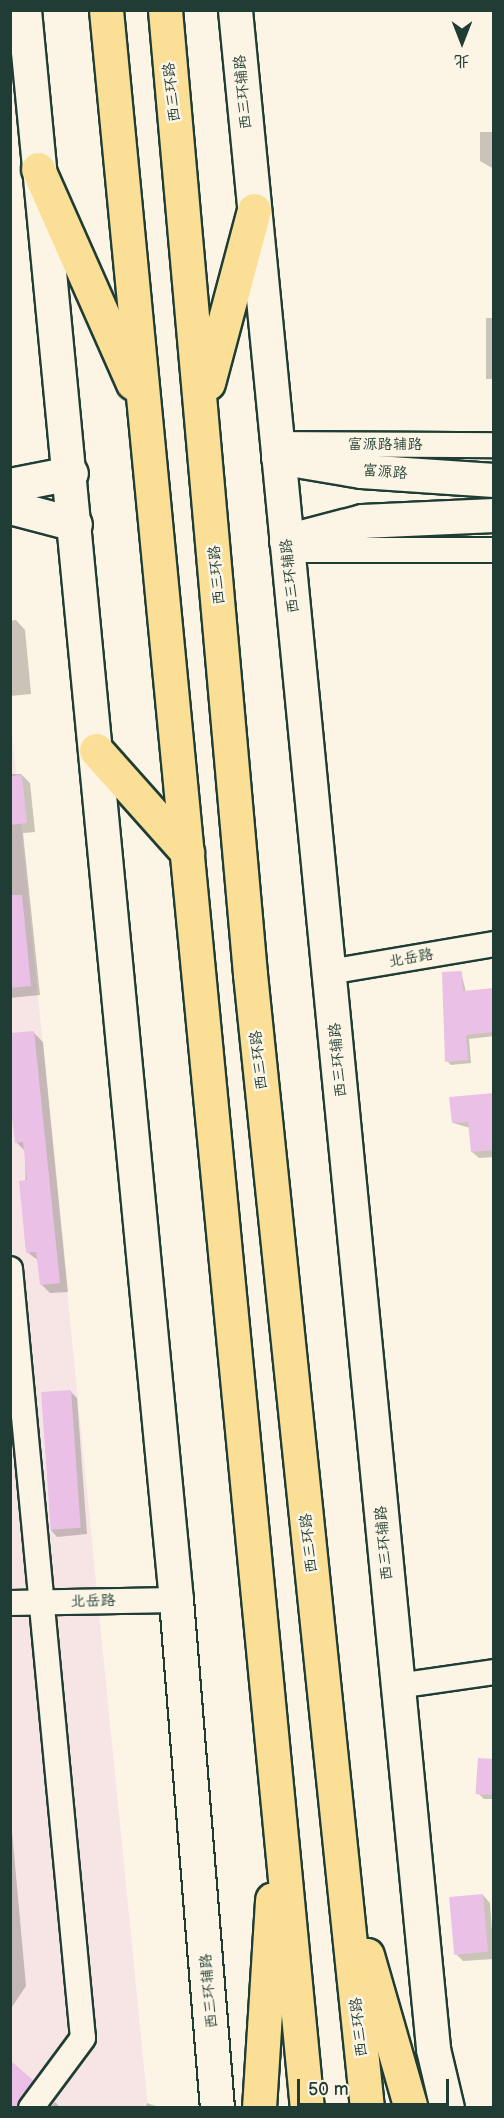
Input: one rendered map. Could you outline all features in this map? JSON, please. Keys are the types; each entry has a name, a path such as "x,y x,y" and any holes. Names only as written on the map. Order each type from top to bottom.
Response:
{"highway":[{"path":"106,10 307,2108"},
{"name":"西三环路","path":"165,10 202,402 250,974 367,2108"},
{"path":"38,170 145,409"},
{"path":"202,402 254,210"},
{"path":"96,750 187,852"},
{"path":"259,2107 278,1789"},
{"path":"343,1869 408,2099"}],"main road":[{"name":"西三环辅路","path":"24,10 38,170 71,473 176,1600 217,2108"},
{"name":"西三环辅路","path":"235,10 433,2049 447,2108"},
{"name":"富源路","path":"278,451 361,471 494,480"},
{"path":"10,485 71,473"},
{"path":"10,507 75,524"},
{"path":"287,545 362,521 494,515"}],"street":[{"name":"富源路辅路","path":"278,451 494,445"},
{"path":"287,545 494,550"},
{"name":"北岳路","path":"329,972 494,944"},
{"path":"10,1269 83,2038 31,2108"},
{"name":"北岳路","path":"10,1603 176,1600"},
{"path":"398,1686 494,1672"}],"shaded area":[{"path":"11,723 148,2107 11,2107"}],"building":[{"path":"22,775 27,823 10,825 10,776"},
{"path":"10,895 22,895 31,986 10,988"},
{"path":"462,971 463,991 494,988 494,1032 466,1035 468,1060 445,1062 442,972"},
{"path":"34,1031 60,1283 40,1285 36,1252 26,1253 19,1181 27,1180 23,1142 15,1143 10,1100 10,1033"},
{"path":"494,1093 494,1150 471,1152 468,1122 452,1123 449,1097"},
{"path":"71,1390 81,1528 51,1530 41,1392"},
{"path":"478,1758 494,1759 491,1795 475,1794"},
{"path":"483,1894 488,1952 454,1955 449,1897"},
{"path":"10,2060 34,2081 17,2108 10,2108"}]}
